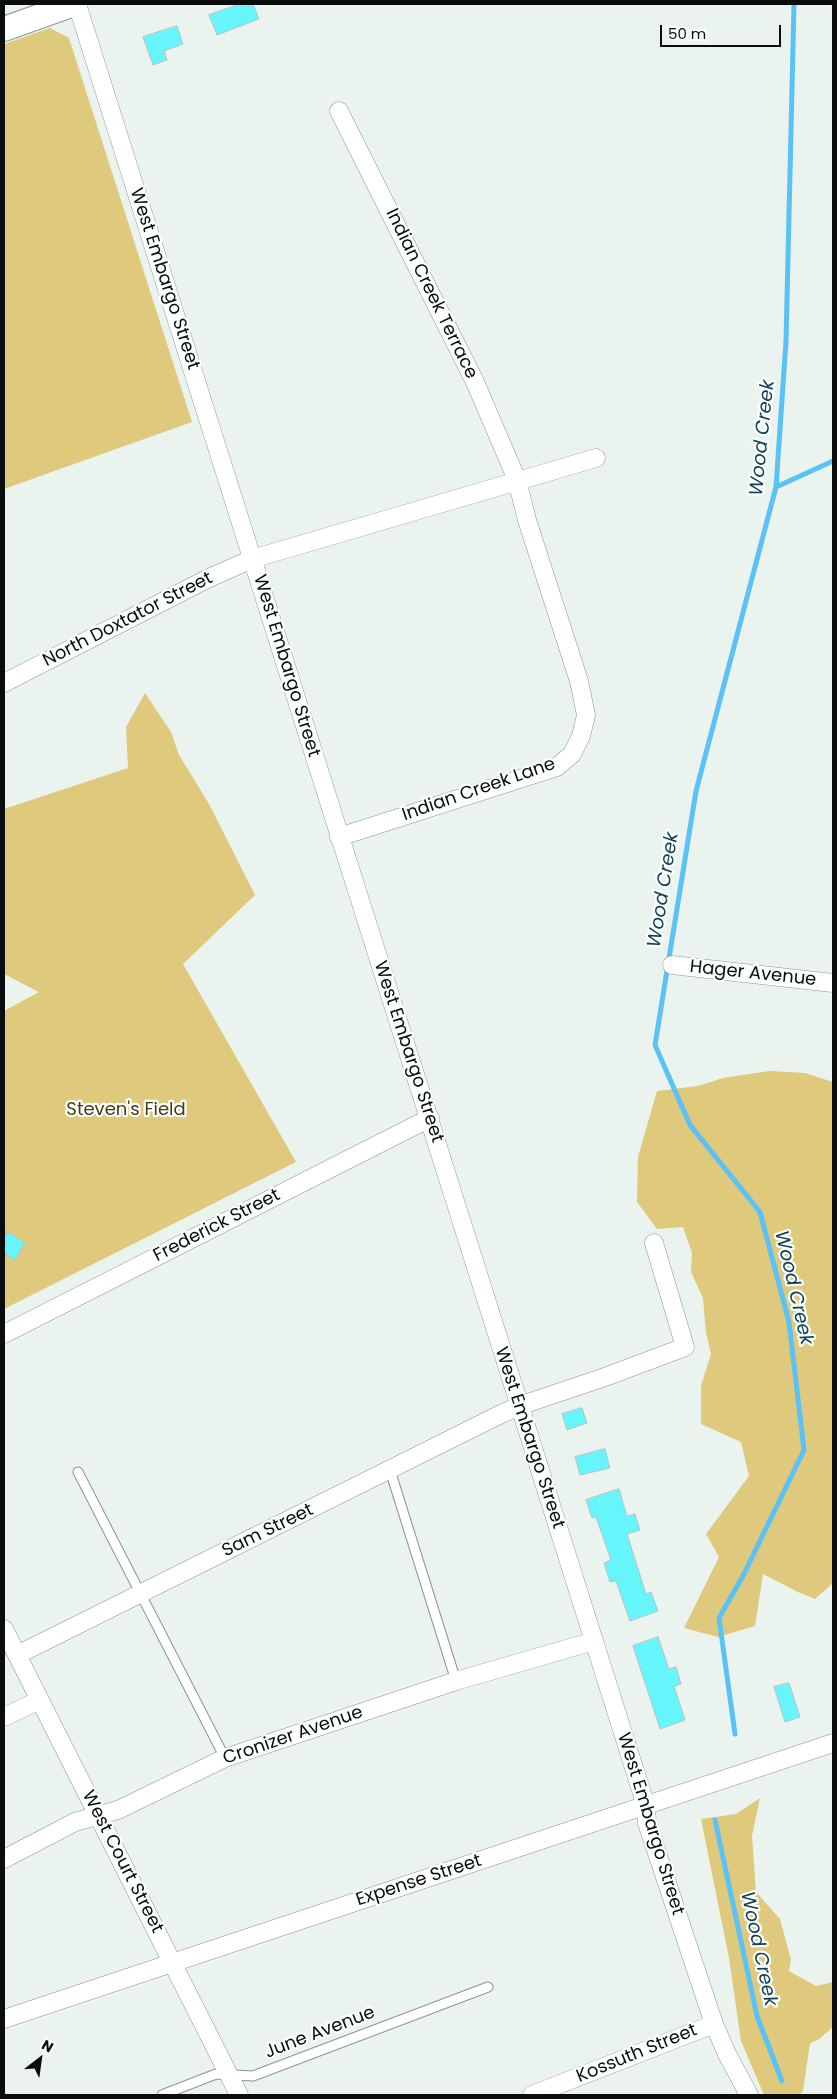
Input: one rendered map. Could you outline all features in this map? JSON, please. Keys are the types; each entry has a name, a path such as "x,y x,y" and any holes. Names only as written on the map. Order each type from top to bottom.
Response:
{"street":[{"path":"4,29 75,4"},
{"name":"West Embargo Street","path":"75,4 430,1118 646,1806 647,1823 714,2024 727,2054 749,2095"},
{"name":"Indian Creek Terrace","path":"339,112 474,382 517,480"},
{"path":"252,559 374,525 517,480 596,458"},
{"name":"Indian Creek Lane","path":"339,837 557,767 572,754 581,736 586,716 579,681 517,480"},
{"name":"North Doxtator Street","path":"4,682 209,578 252,559"},
{"name":"Hager Avenue","path":"672,965 833,983"},
{"name":"Frederick Street","path":"4,1334 430,1118"},
{"name":"Sam Street","path":"17,1655 519,1406 605,1378 685,1347 654,1243"},
{"name":"West Court Street","path":"4,1629 239,2095"},
{"name":"Cronizer Avenue","path":"4,1859 76,1822 118,1810 225,1758 456,1681 594,1641"},
{"path":"4,1717 40,1700"},
{"name":"Expense Street","path":"4,2019 833,1743"},
{"name":"Kossuth Street","path":"532,2095 714,2024"}],"lane":[{"path":"390,1470 456,1681"},
{"path":"78,1472 142,1593 225,1758"},
{"name":"June Avenue","path":"162,2095 216,2074 253,2076 488,1987"}],"green space":[{"path":"50,28 69,38 192,422 4,489 4,44"},
{"name":"Steven's Field","path":"145,693 171,732 179,755 209,804 255,895 183,964 296,1162 4,1309 4,1011 39,992 4,974 4,809 128,768 126,727"},
{"path":"770,1071 805,1073 833,1082 833,1583 815,1599 763,1574 755,1626 718,1637 684,1628 719,1557 706,1534 749,1476 741,1442 701,1424 701,1386 711,1354 706,1333 703,1298 691,1272 692,1253 683,1227 657,1229 637,1202 638,1157 657,1091 698,1086 723,1078"},
{"path":"760,1798 752,1836 756,1892 780,1919 791,1960 789,1971 816,1986 833,1982 833,2027 818,2040 810,2043 803,2091 799,2095 764,2095 741,2041 729,1958 701,1819 736,1814"}],"building":[{"path":"240,4 253,4 259,19 217,35 209,15"},
{"path":"177,26 183,44 164,51 167,60 153,65 143,37"},
{"path":"8,1232 25,1243 15,1260 4,1253 4,1239"},
{"path":"582,1408 587,1423 567,1430 562,1414"},
{"path":"605,1449 610,1468 580,1475 575,1457"},
{"path":"619,1489 627,1516 635,1514 640,1530 627,1534 646,1594 651,1592 658,1611 630,1621 616,1581 610,1582 604,1563 611,1560 596,1517 592,1518 586,1500"},
{"path":"658,1637 669,1669 676,1667 681,1684 674,1686 685,1720 660,1729 633,1646"},
{"path":"789,1683 800,1717 785,1722 774,1687"}],"waterway":[{"name":"Wood Creek","path":"735,1734 719,1618 743,1576 804,1450 789,1322 760,1212 690,1125 655,1045 696,791 776,487 786,341 794,4"},
{"path":"776,487 833,461"},
{"name":"Wood Creek","path":"715,1820 757,2016 782,2081"}]}
